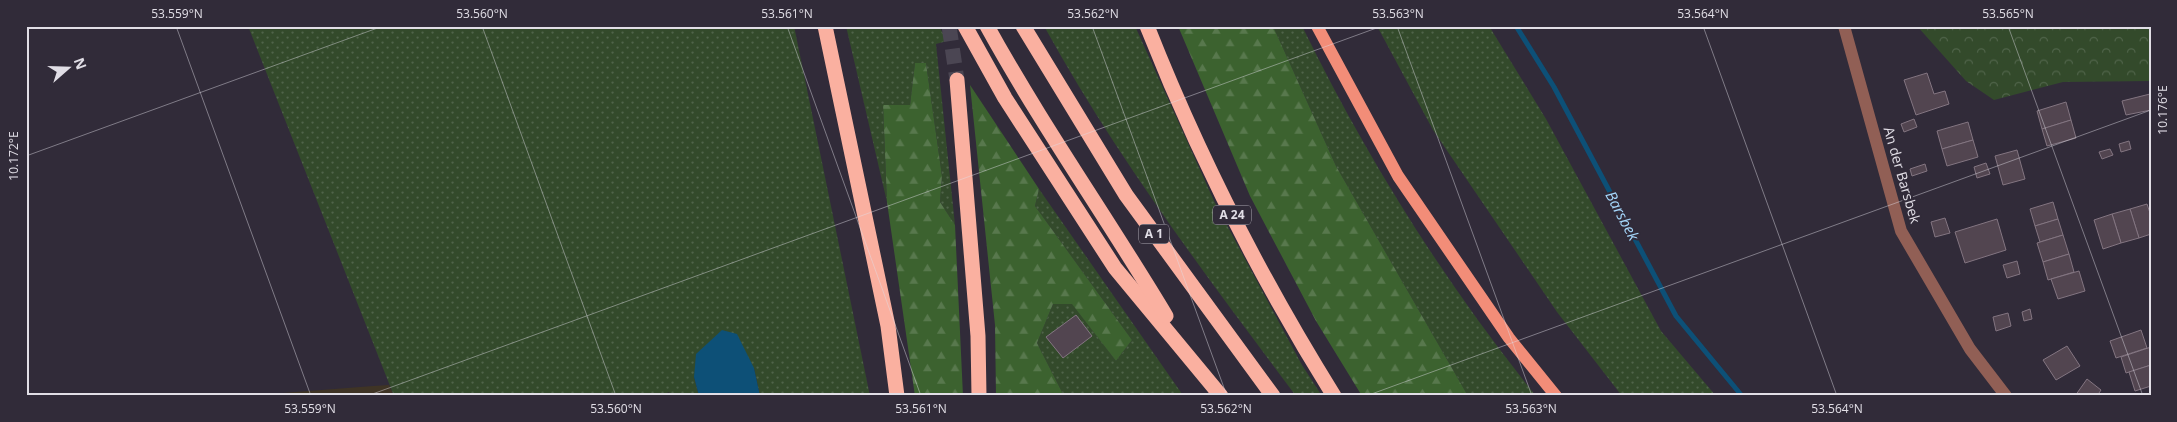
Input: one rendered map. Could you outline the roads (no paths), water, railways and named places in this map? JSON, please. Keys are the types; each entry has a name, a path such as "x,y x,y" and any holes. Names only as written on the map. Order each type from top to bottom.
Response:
{"highway":[{"path":"825,26 888,326 898,396"},
{"name":"A 1","path":"965,26 1005,98 1115,268 1189,354 1221,396"},
{"name":"A 1","path":"986,26 1020,86 1131,258 1189,354"},
{"name":"A 1","path":"1023,26 1045,65 1126,195 1273,396"},
{"name":"A 24","path":"1147,26 1168,79 1227,205 1291,326 1334,396"},
{"path":"957,80 978,336 979,396"}],"main road":[{"path":"1317,26 1398,176 1509,338 1556,396"}],"street":[{"name":"An der Barsbek","path":"1844,26 1901,231 1970,349 2006,396"}],"water":[{"path":"722,330 737,334 754,368 760,396 699,396 694,377 696,354"}],"waterway":[{"name":"Barsbek","path":"1516,26 1554,87 1676,316 1742,396"}],"tunnel":[{"path":"949,26 957,80"}]}
